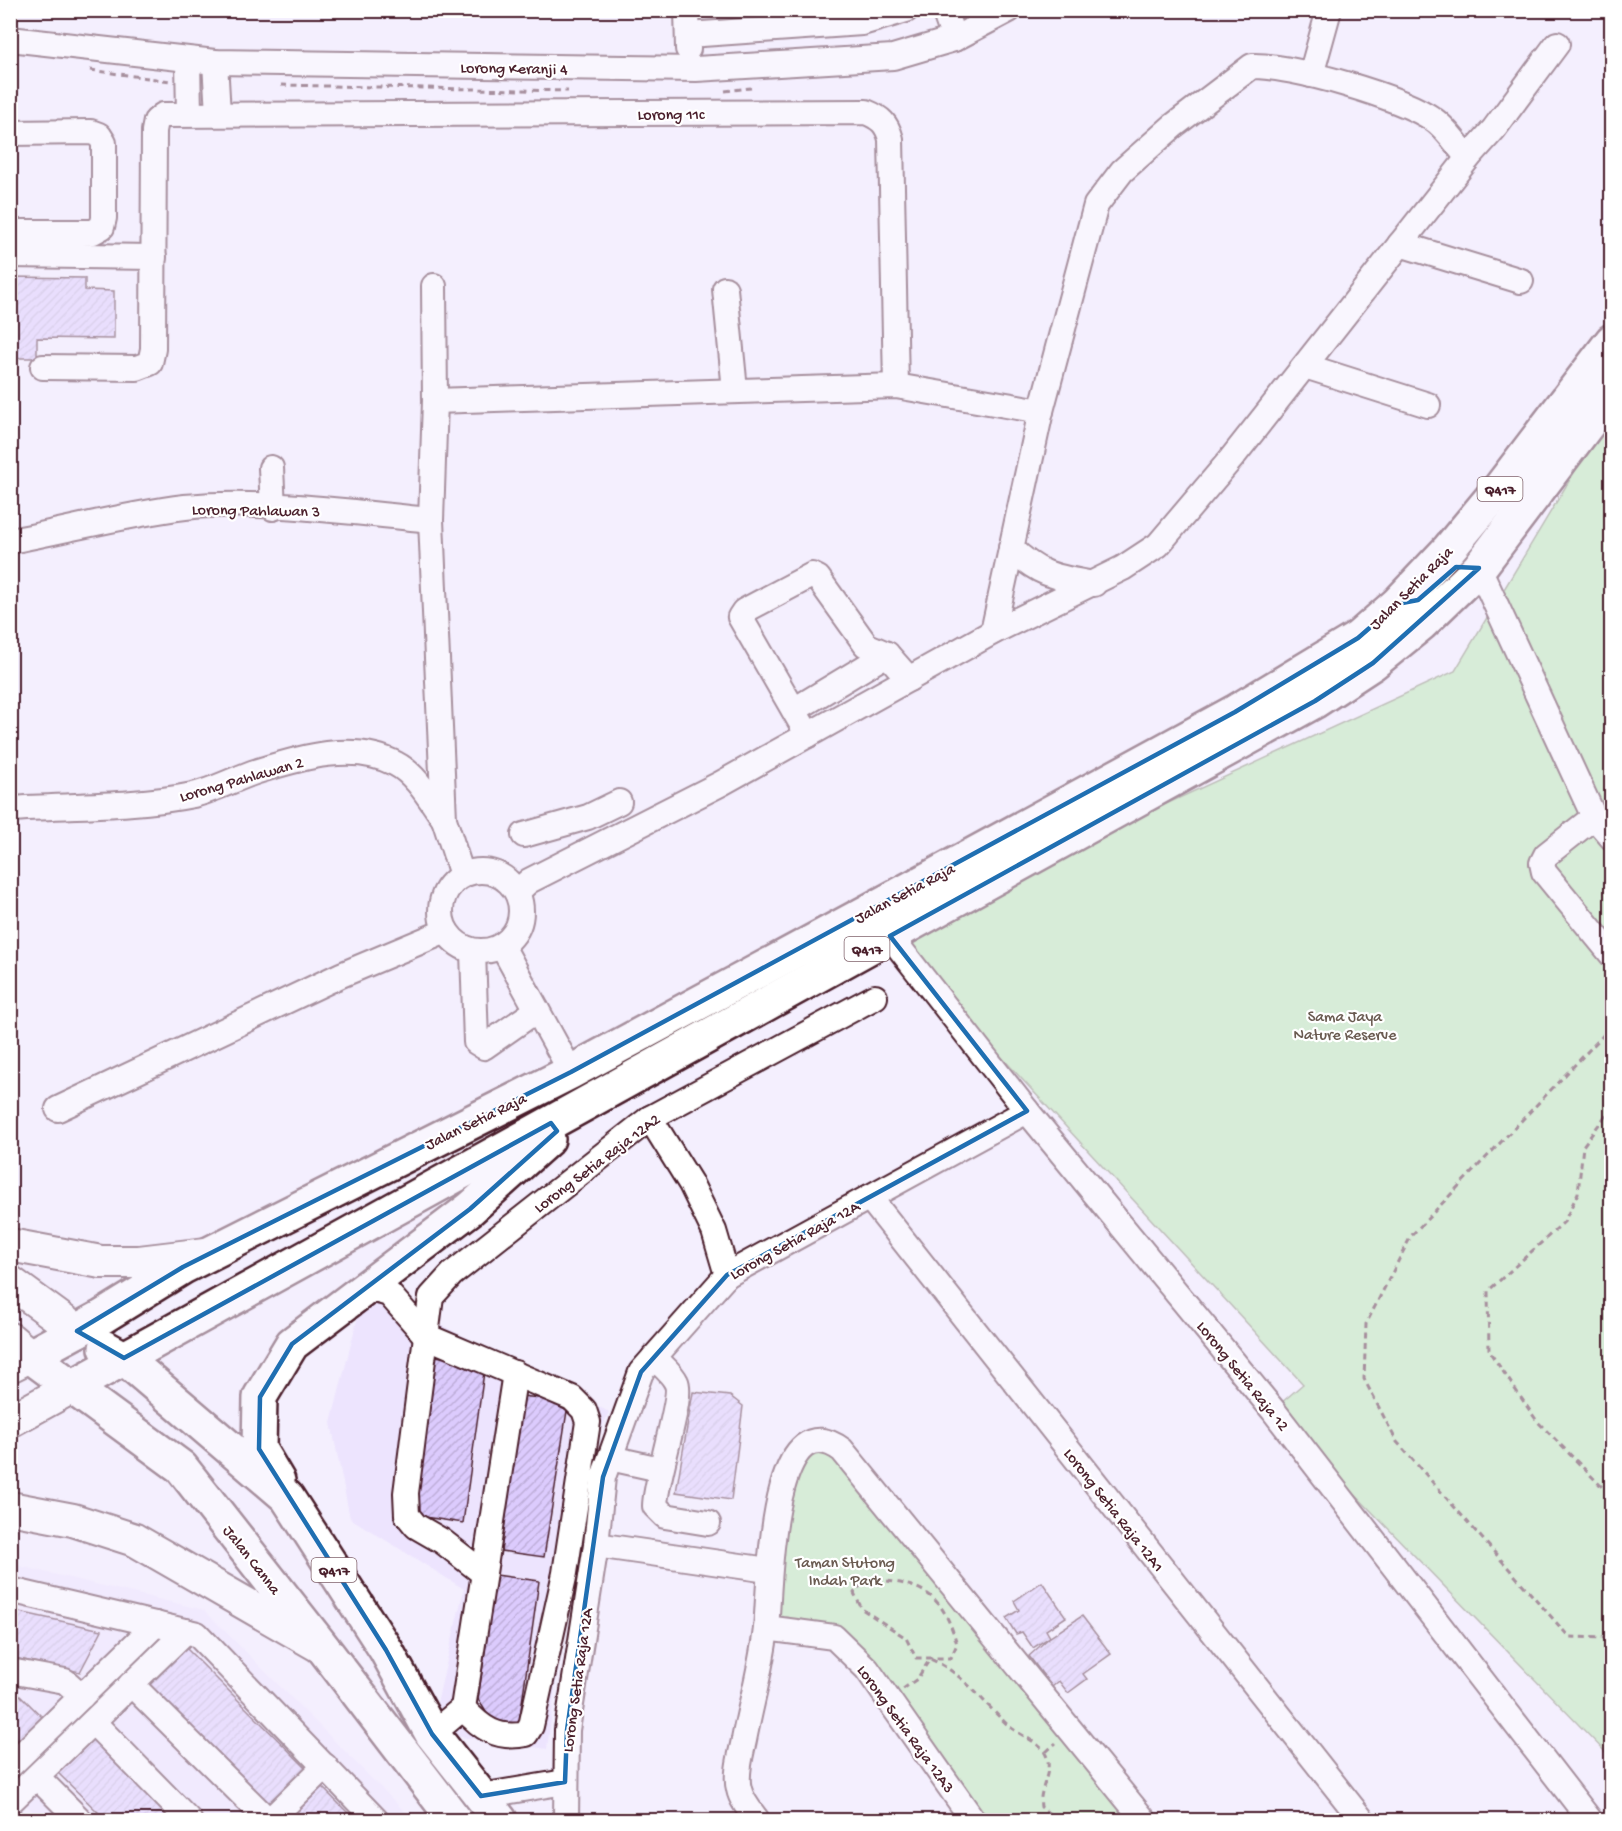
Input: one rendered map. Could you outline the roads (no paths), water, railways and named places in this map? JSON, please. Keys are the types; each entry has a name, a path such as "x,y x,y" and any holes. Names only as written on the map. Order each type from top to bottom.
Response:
{"highway":[{"name":"Jalan Setia Raja","path":"124,1358 1315,701 1373,663 1421,624 1479,568 1607,365"},
{"name":"Jalan Setia Raja","path":"77,1331 211,1253 570,1072 1235,712 1358,638 1397,604 1607,365"},
{"path":"1397,604 1418,600 1456,567 1467,565 1479,568"},
{"path":"287,1497 259,1449 260,1397 291,1344 470,1209 589,1102"},
{"name":"Q417","path":"17,1354 77,1331 124,1358 287,1497 386,1650 432,1734 490,1808"},
{"name":"Jalan Canna","path":"17,1354 72,1387 181,1467 455,1821"},
{"name":"Q417","path":"72,1387 124,1358"}],"main road":[{"path":"10,1245 101,1262 139,1262 211,1253"},
{"path":"10,1282 77,1331"},
{"path":"10,1421 72,1387"},
{"path":"10,1508 73,1520 135,1540 324,1649"}],"street":[{"path":"687,10 688,69"},
{"path":"688,35 862,23 906,10"},
{"path":"944,10 954,39"},
{"name":"Lorong Keranji 4","path":"10,39 215,62 688,69 892,57 954,39 1009,10"},
{"path":"1311,75 1329,10"},
{"path":"517,892 529,881 720,784 993,632 1094,584 1158,545 1231,459 1468,158 1494,129 1557,44"},
{"path":"188,60 189,114"},
{"path":"215,62 218,114"},
{"path":"993,632 1041,411 1096,205 1122,171 1173,126 1252,66 1268,66 1311,75 1404,104 1435,120 1468,158"},
{"name":"Lorong 11c","path":"154,257 156,121 163,116 189,114 866,112 879,117 887,126 891,139 896,386"},
{"path":"10,133 91,132 99,135 104,142 102,227 93,232 10,255"},
{"path":"10,232 44,244 154,257 153,350 150,363 137,368 43,367"},
{"path":"1400,244 1521,281"},
{"path":"434,286 435,401 431,520 444,819 462,876"},
{"path":"725,289 735,390"},
{"path":"1305,366 1428,405"},
{"path":"435,401 896,386 1041,411"},
{"path":"271,468 273,508"},
{"name":"Lorong Pahlawan 3","path":"10,541 185,507 227,505 431,520"},
{"path":"1011,548 1025,561 1047,575 1094,584"},
{"path":"1479,568 1594,817 1611,837"},
{"path":"808,735 740,617 744,610 812,575 818,578 866,645 887,654 909,679"},
{"path":"794,710 887,654"},
{"name":"Lorong Pahlawan 2","path":"10,809 134,802 194,795 258,771 331,753 366,755 397,764 422,788 444,819"},
{"path":"524,835 588,817 619,802"},
{"path":"588,817 601,844"},
{"path":"1594,817 1546,855 1542,863 1544,872 1611,955"},
{"path":"483,871 503,877 517,892 522,912 517,932 502,946 488,951 473,951 462,947 446,931 441,911 447,890 462,876 483,871"},
{"path":"58,1109 341,975 446,931"},
{"name":"Lorong Setia Raja 12","path":"890,936 1027,1111 1273,1410 1590,1821"},
{"path":"502,946 570,1072"},
{"path":"473,951 476,1042 484,1047 493,1043 537,1010"},
{"name":"Lorong Setia Raja 12A2","path":"483,1573 442,1541 416,1526 407,1515 406,1493 431,1296 452,1274 650,1118 875,997"},
{"name":"Lorong Setia Raja 12A","path":"566,1821 567,1730 596,1545 603,1478 641,1372 727,1275 1027,1111"},
{"path":"650,1118 690,1184 714,1231 727,1275"},
{"name":"Lorong Setia Raja 12A1","path":"869,1197 1362,1821"},
{"path":"366,1288 389,1294 426,1336 572,1398 584,1410 588,1422 565,1573 531,1726 526,1734 519,1736 490,1732 480,1727 464,1707"},
{"path":"654,1357 676,1381 678,1388 677,1405 660,1469 655,1501 657,1511 666,1516 708,1523"},
{"path":"432,1734 464,1707 515,1373"},
{"path":"757,1821 739,1789 740,1762 766,1628 768,1570 789,1463 804,1444 814,1441 833,1443 857,1468 1144,1821"},
{"path":"610,1458 660,1469"},
{"path":"596,1545 768,1570"},
{"path":"565,1573 590,1577"},
{"path":"10,1590 197,1634 376,1821"},
{"path":"10,1766 156,1624"},
{"name":"Lorong Setia Raja 12A3","path":"766,1628 834,1637 867,1669 973,1821"},
{"path":"10,1802 186,1631"},
{"path":"10,1671 65,1681 82,1696"},
{"path":"131,1684 269,1821 325,1766"},
{"path":"93,1722 189,1821"},
{"path":"37,1777 80,1821"},
{"path":"490,1808 566,1782"},
{"path":"10,1810 20,1821"}],"park label":[{"name":"Sama Jaya Nature Reserve","path":"1345,1024"},
{"name":"Taman Stutong Indah Park","path":"845,1570"}]}
